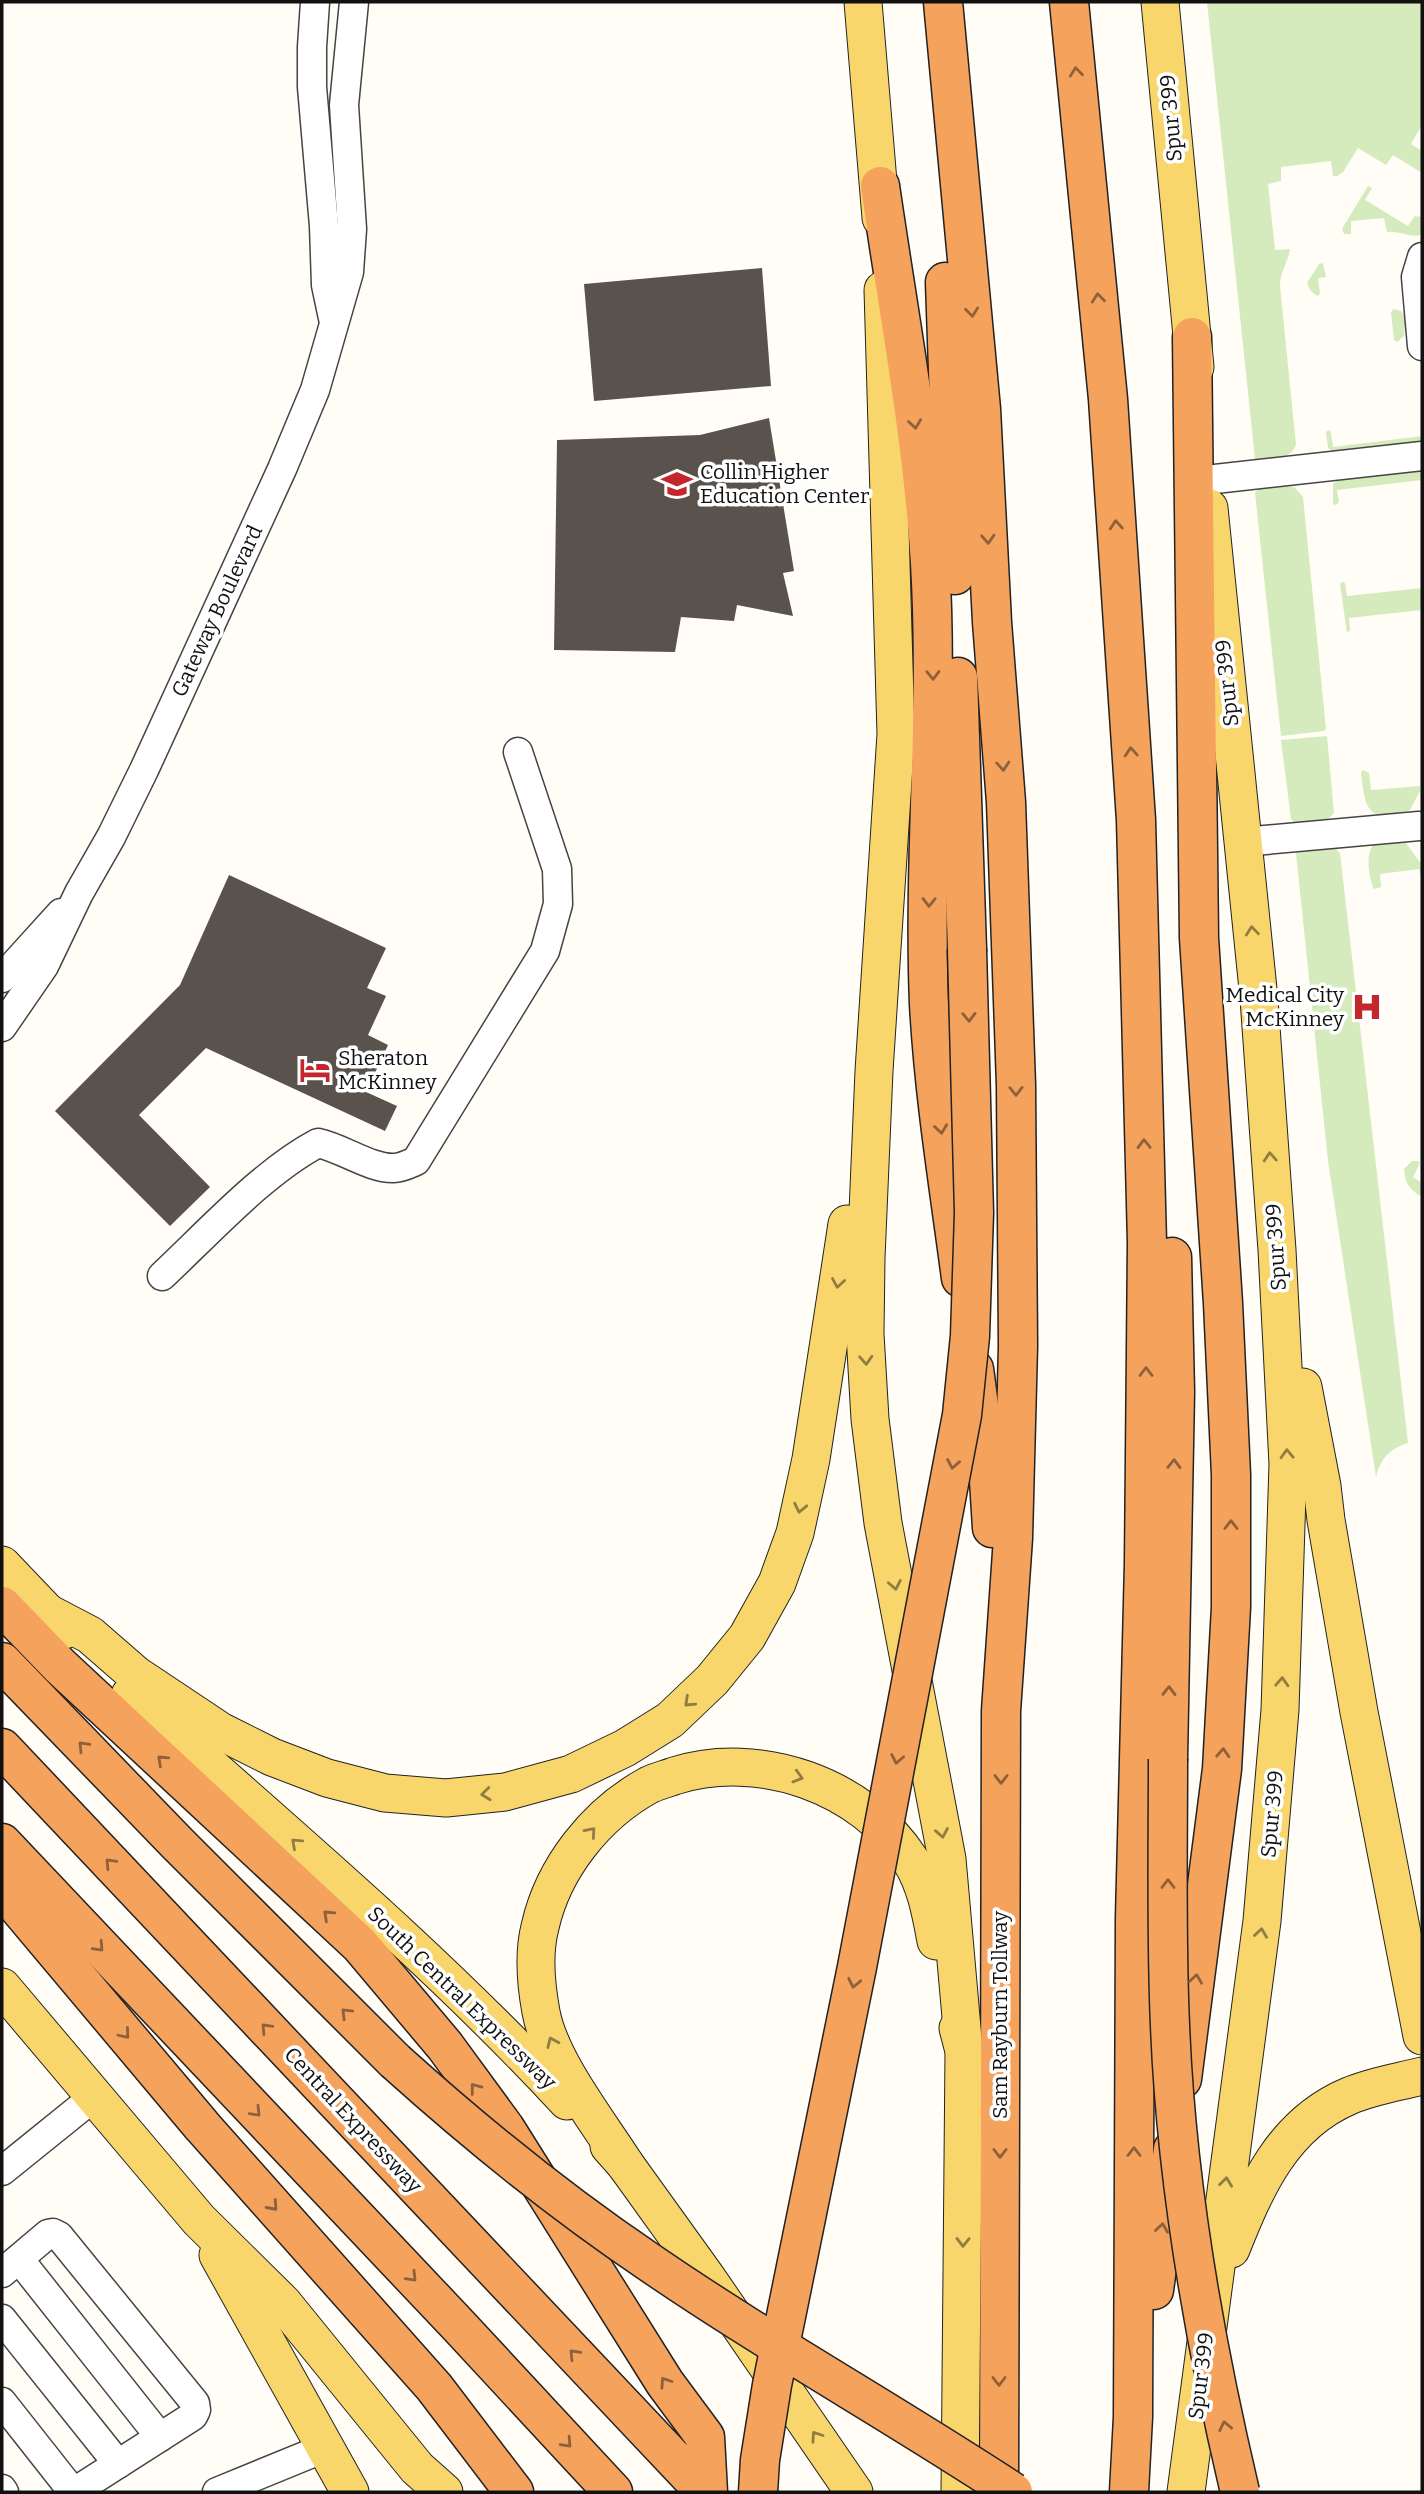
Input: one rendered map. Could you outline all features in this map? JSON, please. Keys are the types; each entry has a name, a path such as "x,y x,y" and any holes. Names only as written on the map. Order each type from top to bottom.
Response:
{"highway":[{"path":"758,2492 760,2460 772,2385 857,1967 962,1415 970,1336 974,1213 940,142 946,49 943,2"},
{"path":"1069,2 1108,399 1136,820 1147,1256 1144,1563 1135,1931 1133,2417 1129,2492"},
{"name":"Sam Rayburn Tollway","path":"946,49 981,409 992,622 1006,802 1016,1085 1018,1346 1013,1538 1001,1711 999,2492"},
{"path":"880,186 917,438 930,561 934,696 929,1004 940,1120 989,1480 1001,1711"},
{"path":"1133,2417 1151,2312 1208,1890 1222,1769 1230,1607 1230,1462 1223,1303 1199,938 1192,337"},
{"path":"1136,820 1161,948 1167,1069 1175,1392 1168,1759 1170,2026 1180,2158 1203,2315 1225,2431 1240,2492"},
{"path":"2,1606 60,1666 360,1945 445,2046 505,2127 665,2383 705,2437 707,2492"},
{"path":"2,1662 394,2061 453,2113 585,2218 649,2263 1013,2492"},
{"name":"Central Expressway","path":"2,1748 707,2492"},
{"path":"2,1843 613,2492"},
{"path":"2,1888 202,2126 434,2387 514,2492"}],"main road":[{"name":"Spur 399","path":"1160,2 1259,999 1277,1250 1288,1464 1280,1710 1262,1921 1186,2492"},
{"path":"865,5 880,186 896,734 874,1071 865,1334 870,1419 883,1523 947,1859 964,2051 960,2485"},
{"path":"48,1613 90,1635 136,1675 220,1731 272,1757 327,1778 385,1793 446,1798 518,1788 570,1774 625,1748 670,1720 712,1681 747,1637 776,1583 795,1533 811,1459 850,1205 874,1071"},
{"path":"1277,1250 1322,1486 1354,1685 1422,2036"},
{"name":"South Central Expressway","path":"2,1564 106,1673 449,1980 507,2036 625,2164 776,2376 854,2492"},
{"path":"625,2164 564,2067 549,2038 541,2013 536,1971 539,1928 553,1887 574,1851 604,1817 650,1784 697,1769 771,1770 808,1780 830,1790 878,1820 911,1861 928,1899 936,1942 964,2051"},
{"path":"2,1987 199,2220 283,2303 417,2468 444,2492"},
{"path":"1211,2299 1263,2175 1287,2140 1314,2115 1350,2096 1422,2076"},
{"path":"199,2220 350,2492"}],"street":[{"name":"Gateway Boulevard","path":"315,2 312,87 324,226 326,285 333,321"},
{"name":"Gateway Boulevard","path":"2,1027 44,966 144,770 282,470 315,390 349,272 352,219 344,105 354,2"},
{"path":"1422,257 1416,277 1422,346"},
{"path":"1206,480 1422,456"},
{"path":"162,1276 273,1173 296,1155 318,1143 336,1147 381,1167 396,1168 416,1161 545,951 558,904 557,869 518,752"},
{"path":"1243,842 1421,826"},
{"name":"Gateway Boulevard","path":"2,978 79,893"},
{"path":"2,2171 95,2096"},
{"path":"2,2403 74,2492 160,2437 192,2416 196,2410 195,2403 59,2236 53,2233 48,2234 10,2266 160,2437"},
{"path":"2,2319 118,2464"},
{"path":"217,2492 327,2447"}],"green space":[{"path":"1207,2 1422,2 1422,125 1411,144 1422,151 1422,173 1393,155 1386,165 1358,148 1343,172 1337,176 1333,176 1331,161 1281,167 1281,181 1268,184 1275,250 1290,249 1280,286 1296,445 1289,454 1279,458 1255,459"},
{"path":"1368,186 1372,188 1365,200 1408,226 1415,216 1422,217 1420,235 1387,232 1384,218 1351,221 1351,234 1344,234 1342,229"},
{"path":"1323,263 1326,277 1318,278 1320,294 1317,296 1307,283 1319,264"},
{"path":"1394,309 1401,311 1405,317 1404,336 1397,342 1394,340 1391,312"},
{"path":"1329,430 1333,447 1422,436 1422,443 1334,452 1328,448 1326,432"},
{"path":"1422,470 1422,480 1337,490 1339,502 1333,504 1333,484 1339,479"},
{"path":"1294,487 1303,497 1326,729 1281,736 1255,493 1258,489"},
{"path":"1345,583 1347,596 1422,588 1422,610 1349,618 1350,630 1347,633 1340,584"},
{"path":"1327,736 1334,813 1326,821 1296,824 1291,819 1281,740"},
{"path":"1363,770 1369,773 1371,790 1420,786 1410,810 1385,816 1371,811 1364,796 1361,773"},
{"path":"1403,839 1422,865 1422,882 1419,869 1380,874 1381,887 1374,889 1369,870 1371,849 1382,840"},
{"path":"1334,847 1340,853 1408,1443 1387,1455 1376,1477 1328,1161 1296,853 1299,848"},
{"path":"1412,1161 1420,1163 1413,1177 1422,1183 1422,1197 1407,1183 1404,1169"}],"building":[{"path":"762,268 771,386 594,401 584,284"},
{"path":"769,418 794,571 783,573 793,616 737,605 734,621 681,617 675,652 554,650 557,440 700,435"},
{"name":"Sheraton McKinney","path":"229,875 386,948 367,988 386,996 368,1035 388,1045 366,1092 397,1106 385,1131 206,1048 139,1115 210,1187 170,1226 55,1111 180,985"}],"place":[{"name":"Collin Higher Education Center","path":"677,484"},
{"name":"Medical City McKinney","path":"1367,1007"},
{"name":"Sheraton McKinney","path":"315,1070"}]}
